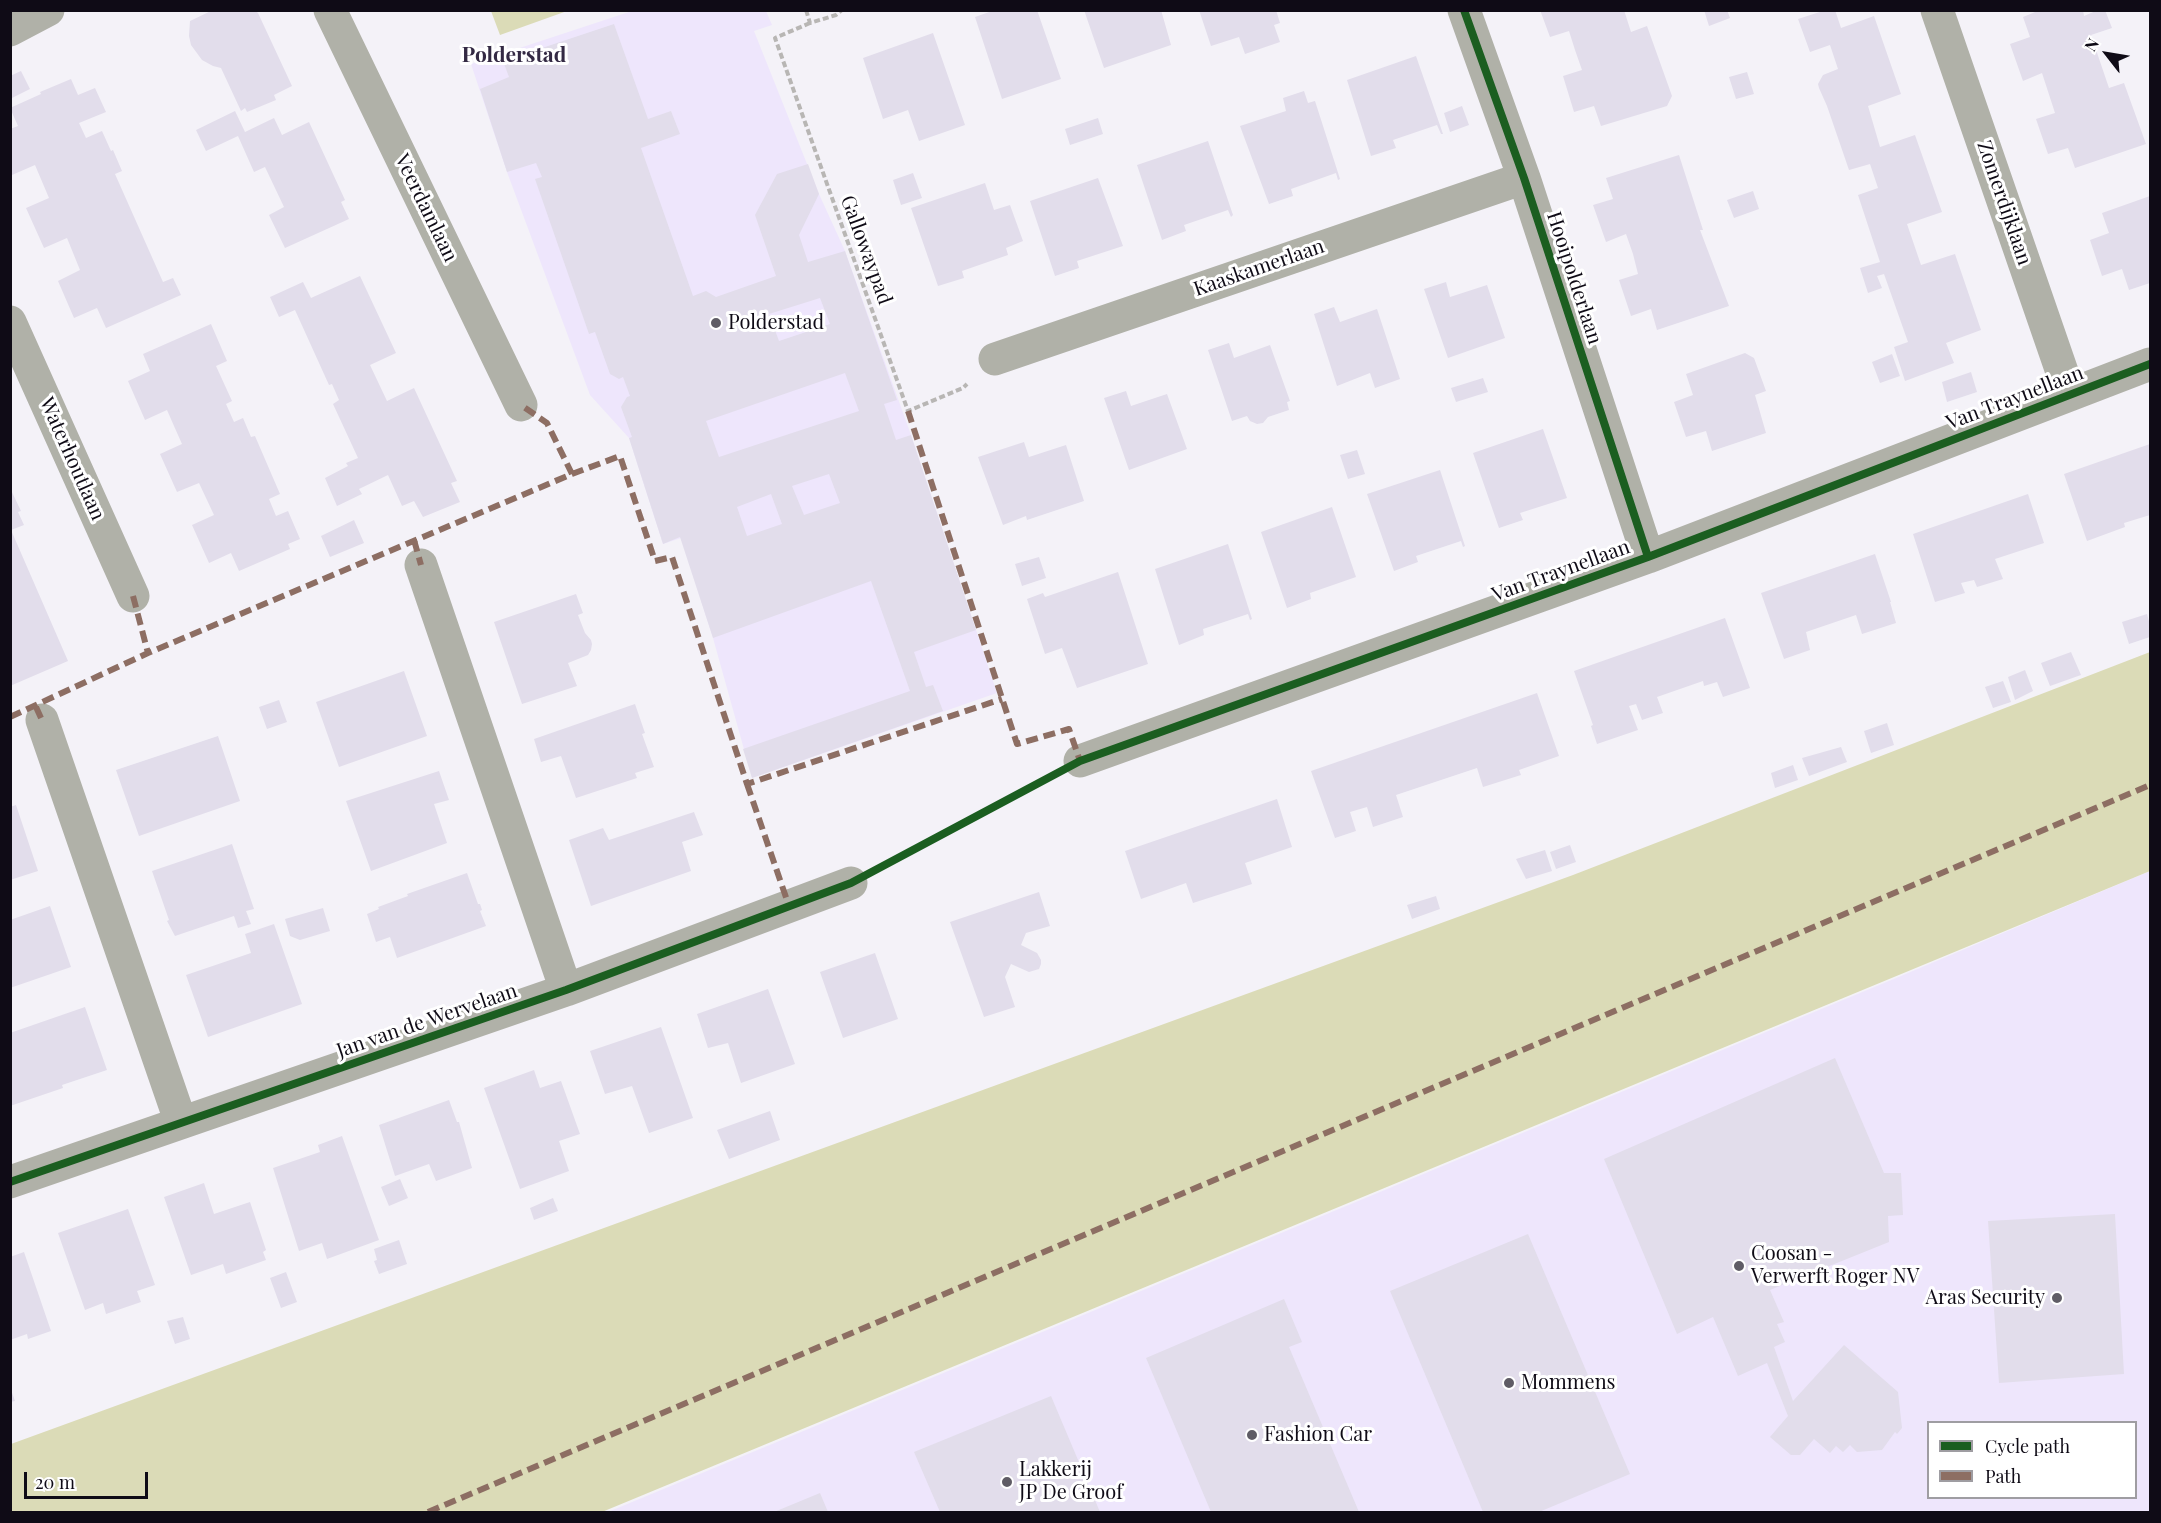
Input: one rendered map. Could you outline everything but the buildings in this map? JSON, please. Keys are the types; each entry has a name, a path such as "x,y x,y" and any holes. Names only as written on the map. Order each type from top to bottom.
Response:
{"street":[{"path":"10,30 48,10"},
{"name":"Veerdamlaan","path":"330,10 521,405"},
{"name":"Hooipolderlaan","path":"1464,10 1524,178 1648,557"},
{"name":"Zomerdijklaan","path":"1937,10 2070,395"},
{"name":"Kaaskamerlaan","path":"995,359 1524,178"},
{"name":"Waterhoutlaan","path":"10,322 133,596"},
{"name":"Van Traynellaan","path":"1080,761 1648,557 2151,364"},
{"path":"421,565 566,990"},
{"path":"42,720 182,1123"},
{"name":"Jan van de Wervelaan","path":"10,1182 566,990 851,883"}],"path":[{"path":"806,10 810,23"}],"shaded area":[{"name":"Polderstad","path":"632,11 766,11 772,25 754,31 819,194 845,251 911,435 997,693 752,778 713,638 681,538 663,544 629,438 590,395 507,172 471,64"},
{"path":"2150,871 2150,1512 608,1512 1901,976"}],"green space":[{"path":"491,10 567,11 500,35"},
{"path":"2150,652 2150,871 602,1512 11,1512 11,1444 1573,875"}],"marked path":[{"path":"10,717 148,653 572,474 547,423 521,405"},
{"path":"908,411 1017,744 1069,729 1080,761"},
{"path":"572,474 620,456 655,561 672,557 747,784 1002,699"},
{"path":"414,540 421,565"},
{"path":"133,596 148,653"},
{"path":"36,707 42,720"},
{"path":"747,784 789,906"},
{"path":"428,1512 2150,785"}],"cycle path":[{"path":"1464,10 1524,178 1648,557"},
{"path":"10,1182 566,990 851,883 1080,761 1648,557 2150,364"}],"place":[{"name":"Polderstad","path":"716,323"},
{"name":"Coosan - Verwerft Roger NV","path":"1739,1266"},
{"name":"Aras Security","path":"2057,1298"},
{"name":"Mommens","path":"1509,1383"},
{"name":"Fashion Car","path":"1252,1435"},
{"name":"Lakkerij JP De Groof","path":"1007,1482"}],"district":[{"name":"Polderstad","path":"514,55"}]}
